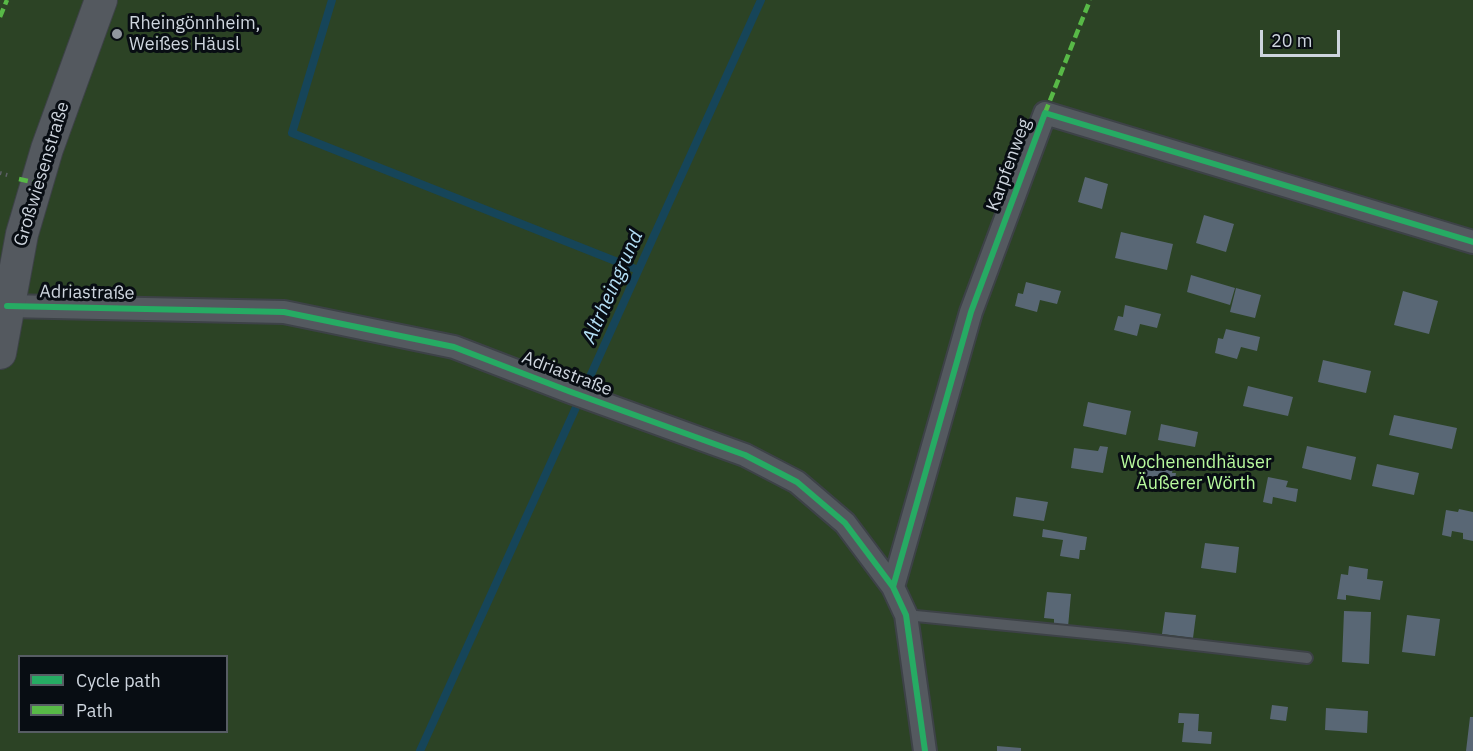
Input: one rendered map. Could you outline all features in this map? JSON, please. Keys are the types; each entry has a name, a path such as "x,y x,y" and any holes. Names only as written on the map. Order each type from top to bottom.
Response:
{"street":[{"name":"Großwiesenstraße","path":"0,353 22,234 47,149 101,0"},
{"name":"Karpfenweg","path":"893,587 971,312 1044,113 1473,242"},
{"name":"Adriastraße","path":"7,306 284,312 454,347 597,402 745,455 797,482 845,523 893,587 906,615 926,751"}],"lane":[{"path":"906,615 1307,658"}],"green space":[{"name":"Wochenendhäuser Äußerer Wörth","path":"0,0 1473,0 1473,751 0,751"}],"building":[{"path":"1085,177 1108,184 1102,209 1078,202"},
{"path":"1204,215 1234,224 1226,252 1196,243"},
{"path":"1121,232 1173,244 1167,270 1115,258"},
{"path":"1191,275 1235,288 1230,305 1187,292"},
{"path":"1026,282 1061,291 1057,304 1040,300 1037,312 1015,306 1018,293 1023,294"},
{"path":"1236,288 1261,295 1255,318 1230,312"},
{"path":"1403,291 1438,301 1429,334 1394,325"},
{"path":"1125,305 1161,314 1157,328 1140,324 1137,336 1114,330 1118,316 1123,317"},
{"path":"1226,329 1260,337 1257,351 1241,347 1237,359 1215,353 1218,338 1223,339"},
{"path":"1323,360 1371,371 1366,393 1318,382"},
{"path":"1248,386 1293,397 1288,416 1243,406"},
{"path":"1088,402 1131,411 1126,435 1083,426"},
{"path":"1394,415 1457,428 1452,449 1389,435"},
{"path":"1161,424 1198,432 1195,447 1158,440"},
{"path":"1100,446 1108,447 1103,473 1071,468 1074,448 1098,451"},
{"path":"1307,446 1356,457 1351,480 1302,468"},
{"path":"1156,457 1168,459 1167,467 1173,468 1172,473 1176,473 1173,491 1143,486 1147,463 1155,464"},
{"path":"1377,464 1419,473 1414,495 1372,486"},
{"path":"1268,477 1288,481 1286,487 1298,489 1296,502 1273,497 1272,504 1263,502"},
{"path":"1016,497 1048,502 1044,521 1013,516"},
{"path":"1459,509 1473,512 1473,541 1463,539 1463,533 1452,531 1451,537 1442,535 1446,510 1458,512"},
{"path":"1043,529 1087,537 1085,550 1080,550 1079,559 1060,556 1063,540 1042,537"},
{"path":"1205,543 1239,547 1236,573 1201,568"},
{"path":"1349,566 1368,569 1367,579 1383,581 1380,600 1346,595 1346,600 1337,599 1341,574 1348,575"},
{"path":"1047,592 1071,594 1068,627 1054,625 1054,619 1044,618"},
{"path":"1344,611 1371,612 1369,664 1342,662"},
{"path":"1165,612 1196,615 1193,638 1162,634"},
{"path":"1407,615 1440,619 1435,656 1402,652"},
{"path":"1272,705 1288,707 1286,721 1270,719"},
{"path":"1326,708 1368,711 1367,733 1325,730"},
{"path":"1179,713 1199,714 1198,731 1212,732 1211,744 1182,742 1184,723 1178,723"},
{"path":"1470,717 1473,717 1473,751 1466,751"},
{"path":"997,746 1021,748 1021,751 997,751"}],"waterway":[{"path":"332,0 292,133 638,270"},
{"name":"Altrheingrund","path":"420,751 761,0"}],"marked path":[{"path":"0,17 7,0"},
{"path":"1045,113 1090,0"},
{"path":"19,179 37,183"}],"cycle path":[{"path":"893,587 971,312 1045,113 1473,242"},
{"path":"7,306 284,312 454,347 745,455 797,482 845,523 893,587 906,615 925,751"}],"place":[{"name":"Rheingönnheim, Weißes Häusl","path":"117,34"}]}
